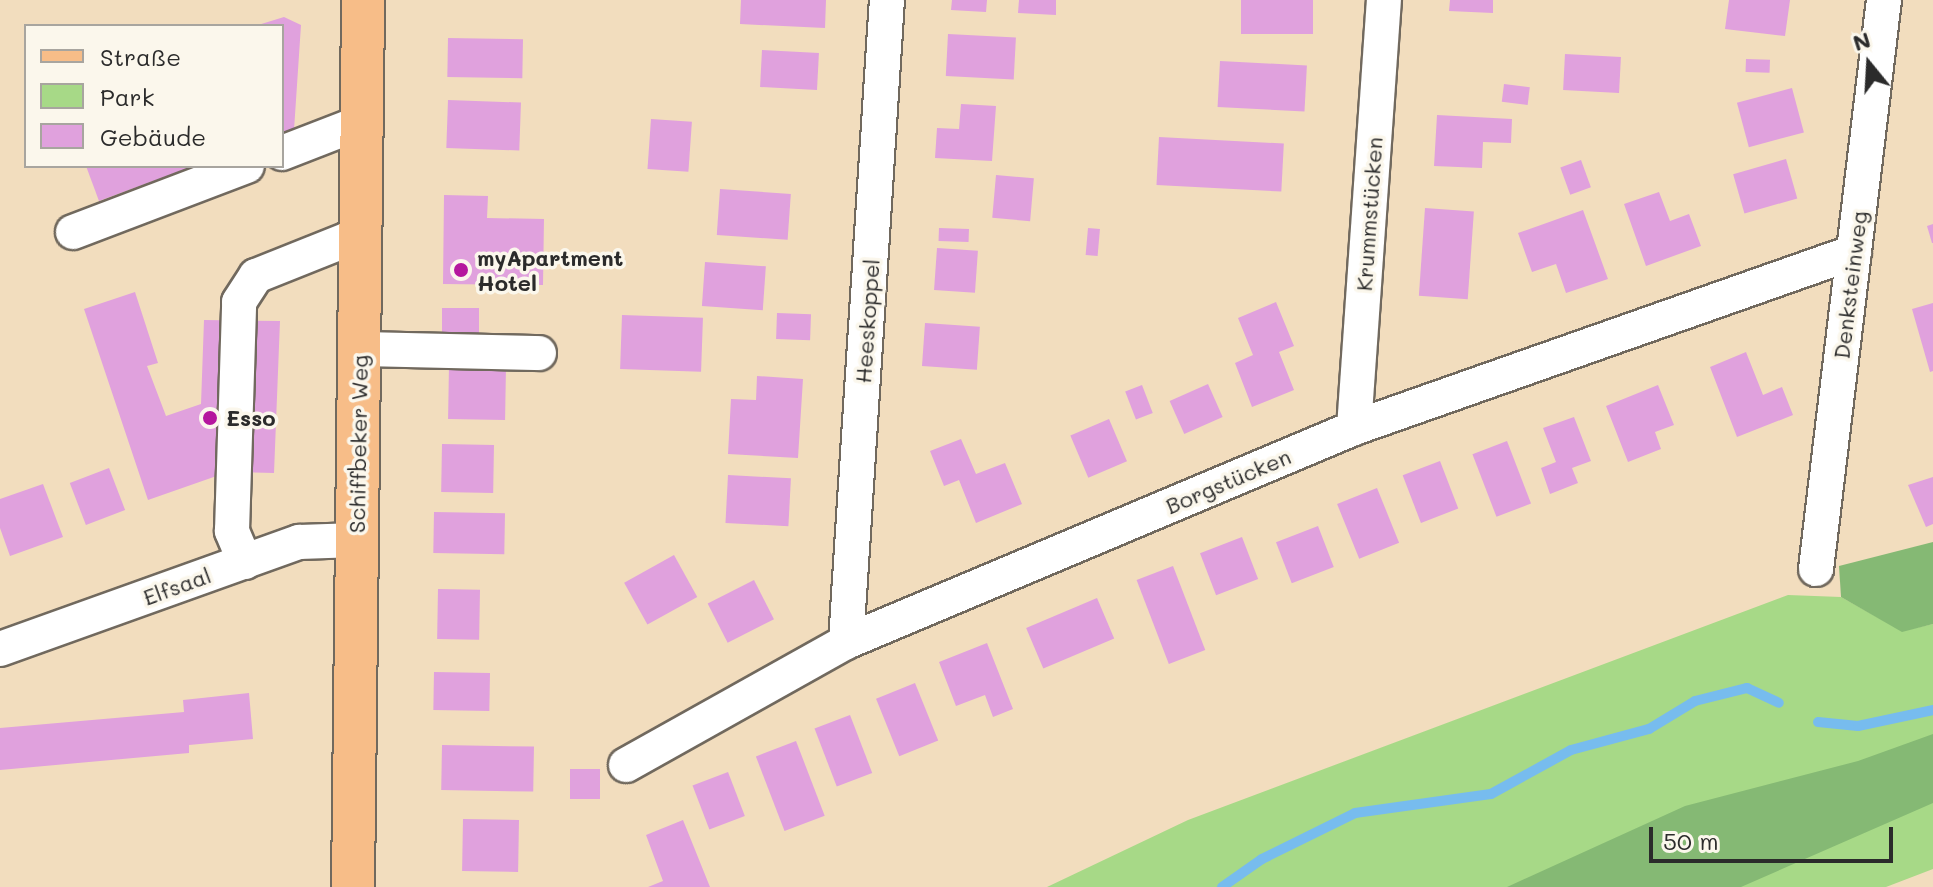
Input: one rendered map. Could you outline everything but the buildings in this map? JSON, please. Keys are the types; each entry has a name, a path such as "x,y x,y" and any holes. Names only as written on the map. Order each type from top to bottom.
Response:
{"main road":[{"name":"Schiffbeker Weg","path":"353,887 363,0"}],"street":[{"name":"Heeskoppel","path":"846,642 887,0"},
{"name":"Krummstücken","path":"1354,428 1384,0"},
{"name":"Denksteinweg","path":"1816,569 1884,0"},
{"path":"284,152 362,122"},
{"path":"73,232 242,168"},
{"path":"245,562 232,531 239,302 256,276 361,234"},
{"name":"Borgstücken","path":"626,765 846,642 1354,428 1854,252"},
{"path":"359,349 539,353"},
{"name":"Elfsaal","path":"0,649 299,542 357,540"}],"green space":[{"path":"1933,542 1933,624 1902,632 1841,597 1839,566"},
{"path":"1788,595 1841,597 1902,631 1933,624 1933,869 1886,887 1047,887 1188,820"},
{"path":"1933,734 1933,803 1741,887 1507,887 1685,806 1858,761"}],"waterway":[{"path":"1222,887 1262,859 1355,813 1491,794 1571,750 1649,729 1695,701 1747,688 1779,703"},
{"path":"1818,722 1858,726 1933,710"}],"place":[{"name":"myApartment Hotel","path":"461,270"},
{"name":"Esso","path":"210,418"}]}
